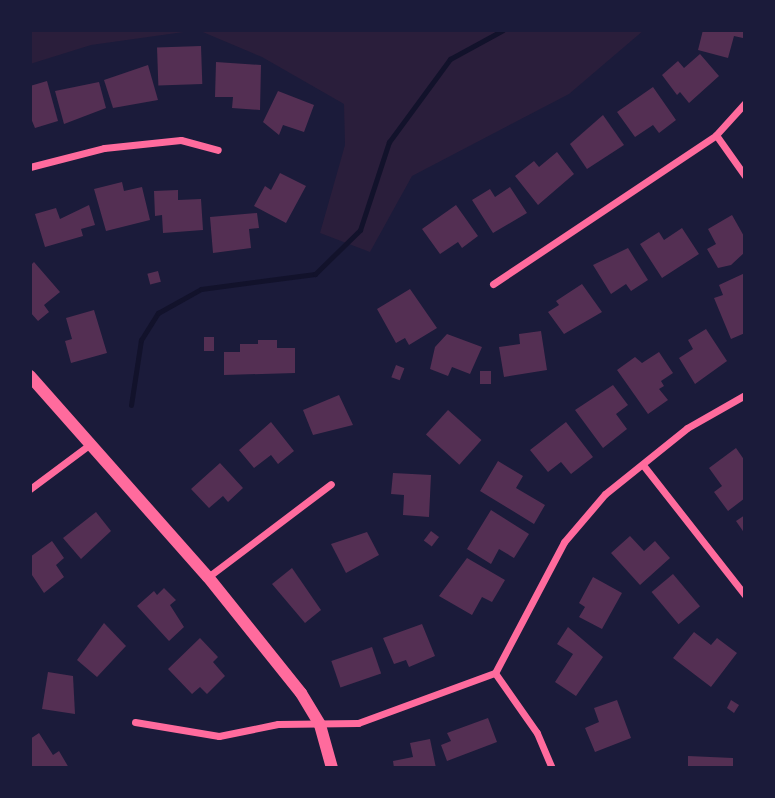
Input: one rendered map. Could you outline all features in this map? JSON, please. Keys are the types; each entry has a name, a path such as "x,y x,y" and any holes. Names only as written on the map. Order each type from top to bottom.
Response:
{"street":[{"path":"493,284 716,135 745,103"},
{"path":"716,135 745,176"},
{"path":"30,167 104,148 181,140 218,150"},
{"path":"30,376 208,577 301,693 320,725 332,768"},
{"path":"135,722 219,736 278,724 358,723 495,673 564,542 605,494 687,428 745,395"},
{"path":"30,489 89,445"},
{"path":"643,465 745,595"},
{"path":"208,577 331,484"},
{"path":"495,673 537,733 552,768"}],"shaded area":[{"path":"30,30 198,30 91,45 30,64"},
{"path":"198,30 644,30 569,94 412,176 370,252 320,233 345,145 344,104 262,57"}],"building":[{"path":"703,30 745,30 743,38 734,36 728,58 698,50"},
{"path":"201,46 202,84 158,86 157,48"},
{"path":"700,54 719,76 689,103 680,92 677,95 662,75 678,61 684,68"},
{"path":"216,62 261,65 260,110 232,108 233,97 215,97"},
{"path":"148,65 158,100 113,108 104,80"},
{"path":"47,81 58,121 35,128 30,116 30,86"},
{"path":"99,82 106,108 64,124 55,91"},
{"path":"653,87 676,120 659,133 653,125 635,137 617,112"},
{"path":"278,91 314,105 304,132 283,125 279,135 263,122"},
{"path":"603,115 624,145 587,169 570,144"},
{"path":"557,152 574,174 538,205 515,176 534,161 539,167"},
{"path":"280,173 306,186 286,223 254,206 265,186 271,190"},
{"path":"122,182 124,191 142,187 150,220 106,231 94,189"},
{"path":"510,187 527,213 493,233 472,200 490,189 495,197"},
{"path":"178,190 178,200 201,199 203,230 163,233 162,215 155,216 154,191"},
{"path":"89,205 95,225 81,229 83,236 45,247 35,214 56,208 60,219"},
{"path":"456,205 478,236 462,248 458,242 440,254 422,229"},
{"path":"257,213 259,228 249,229 251,248 213,253 210,217"},
{"path":"732,215 745,238 745,252 731,265 718,268 707,249 716,244 708,229"},
{"path":"682,228 699,254 662,278 640,244 659,232 664,240"},
{"path":"628,248 648,280 631,291 626,284 611,294 593,265"},
{"path":"34,262 60,292 44,305 49,312 38,321 30,312 30,266"},
{"path":"158,271 161,282 150,284 147,274"},
{"path":"745,273 745,333 731,339 714,298 723,295 719,285"},
{"path":"582,284 602,312 564,334 548,312 559,305 556,301"},
{"path":"410,289 437,328 409,345 405,338 396,343 377,309"},
{"path":"94,310 107,353 71,363 65,341 72,339 66,318"},
{"path":"706,329 727,361 695,384 679,358 693,349 688,340"},
{"path":"541,331 547,370 504,377 499,347 520,344 519,334"},
{"path":"447,334 482,347 470,374 452,367 448,376 430,369 435,347"},
{"path":"204,337 214,337 214,351 204,351"},
{"path":"258,340 277,340 277,348 295,348 295,373 224,375 224,352 240,352 240,344 258,344"},
{"path":"659,352 673,373 661,381 664,386 659,389 668,400 648,414 617,370 635,357 642,363"},
{"path":"396,365 404,368 400,380 391,377"},
{"path":"480,371 491,371 491,384 480,384"},
{"path":"613,385 628,405 616,414 627,429 603,448 575,410"},
{"path":"339,395 353,425 313,435 303,410"},
{"path":"448,410 481,440 459,465 426,435"},
{"path":"271,422 294,451 278,464 271,455 254,468 239,450"},
{"path":"566,422 593,457 571,474 561,462 548,472 530,450"},
{"path":"736,448 745,461 745,498 728,511 714,492 722,486 709,468"},
{"path":"498,461 523,476 516,488 545,505 534,524 480,491"},
{"path":"220,463 243,488 228,502 223,496 209,508 191,489"},
{"path":"393,473 431,475 429,517 403,515 404,495 391,494"},
{"path":"491,510 529,534 514,558 499,549 491,564 467,549"},
{"path":"96,512 111,531 81,559 63,538"},
{"path":"745,515 745,534 736,521"},
{"path":"431,531 439,537 432,547 424,541"},
{"path":"367,532 379,555 346,573 331,544"},
{"path":"630,536 644,551 655,541 670,558 640,585 611,553"},
{"path":"52,541 64,558 56,565 64,577 44,593 30,572 30,557"},
{"path":"467,558 505,580 492,602 482,597 472,615 439,596"},
{"path":"292,568 321,610 305,623 272,584"},
{"path":"673,574 700,606 679,624 652,592"},
{"path":"593,577 622,593 602,629 579,617 585,607 579,603"},
{"path":"164,588 176,600 170,605 184,627 169,641 137,606 154,591 157,595"},
{"path":"104,623 126,646 97,677 77,660"},
{"path":"422,624 435,656 409,667 406,660 394,664 383,638"},
{"path":"568,627 603,657 576,696 555,682 573,654 557,644"},
{"path":"694,632 711,645 717,638 737,653 711,687 673,658"},
{"path":"200,638 218,657 213,662 225,676 207,694 200,687 192,694 168,669"},
{"path":"372,647 381,673 340,687 331,661"},
{"path":"48,672 73,676 75,714 42,709"},
{"path":"617,700 631,738 595,752 585,728 599,722 594,708"},
{"path":"731,700 739,705 734,713 727,708"},
{"path":"488,718 497,742 447,761 441,745 451,741 447,733"},
{"path":"39,733 53,755 59,751 69,768 30,768 30,739"},
{"path":"430,739 436,768 394,768 393,761 413,757 410,743"},
{"path":"688,756 733,758 733,768 688,768"}],"waterway":[{"path":"131,405 141,340 158,313 201,289 315,274 360,230 389,142 450,59 503,30"}]}
